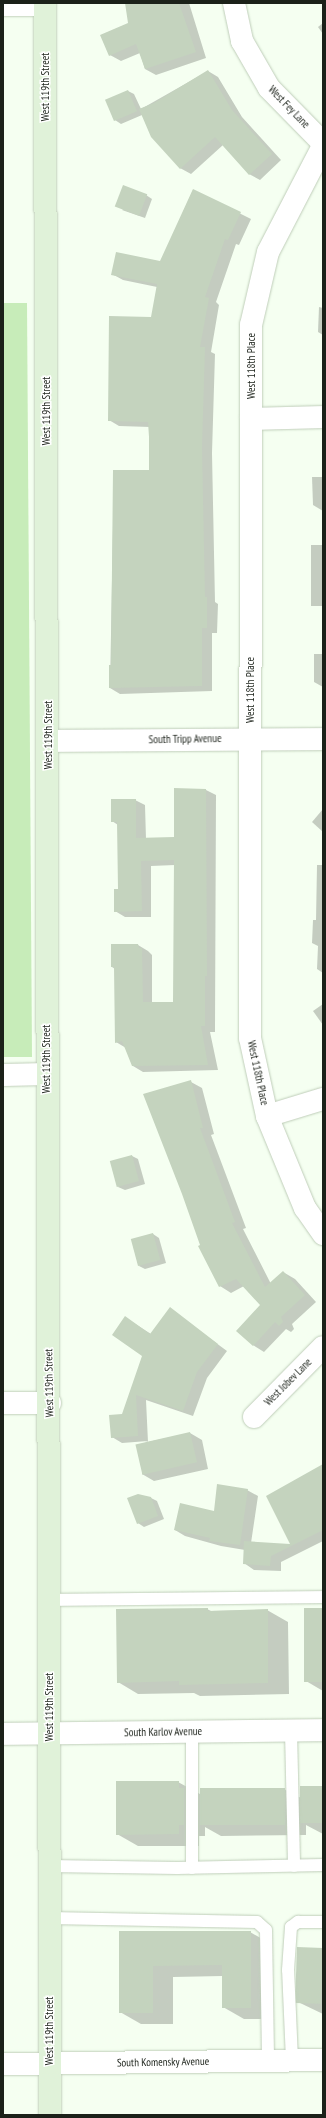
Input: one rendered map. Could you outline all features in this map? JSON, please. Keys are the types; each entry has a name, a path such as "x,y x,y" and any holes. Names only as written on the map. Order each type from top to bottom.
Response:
{"street":[{"name":"West Fey Lane","path":"234,3 242,41 269,88 323,143"},
{"name":"West 119th Street","path":"45,6 48,741 46,1074 50,1402 50,2115"},
{"name":"West 118th Place","path":"323,146 268,252 251,325 250,738 250,1038 267,1116 306,1208 323,1234"},
{"path":"251,419 323,416"},
{"name":"South Tripp Avenue","path":"48,741 250,738 323,739"},
{"path":"3,1075 46,1074"},
{"path":"267,1116 323,1099"},
{"name":"West Jobev Lane","path":"254,1417 323,1347"},
{"path":"3,1403 50,1402"},
{"name":"South Karlov Avenue","path":"3,1734 323,1730"},
{"name":"South Komensky Avenue","path":"3,2064 323,2060"}],"lane":[{"path":"3,10 45,6"},
{"path":"50,1600 323,1597"},
{"path":"291,1731 294,1866"},
{"path":"192,1732 192,1868"},
{"path":"49,1866 192,1868 323,1865"},
{"path":"49,1918 257,1922 266,1930 268,2060"},
{"path":"292,2060 288,1970 291,1927 298,1922 323,1922"}],"green space":[{"path":"3,303 27,303 32,1057 3,1057"}],"building":[{"path":"125,3 179,3 196,52 145,69 136,44 109,56 100,35 128,23"},
{"path":"208,70 232,110 272,154 249,175 215,137 180,169 151,137 139,109 154,103"},
{"path":"128,90 137,111 114,121 105,100"},
{"path":"123,185 147,194 139,216 115,206"},
{"path":"193,189 241,212 228,240 225,239 205,297 209,298 200,347 205,347 202,447 205,597 207,597 207,628 202,628 202,686 109,688 109,665 111,665 113,470 149,470 149,437 148,422 108,421 109,316 151,317 157,284 111,275 116,252 160,261"},
{"path":"174,788 206,789 207,976 205,976 205,1026 201,1026 208,1065 132,1066 122,1041 115,1043 114,967 111,967 111,944 138,944 139,948 142,948 143,1002 173,1002 174,860 141,861 142,911 114,912 114,889 118,889 117,822 111,822 111,799 136,799 136,838 174,837"},
{"path":"191,1080 203,1128 200,1128 235,1222 232,1223 265,1287 283,1271 305,1295 281,1317 283,1322 279,1326 275,1322 253,1346 236,1331 260,1305 236,1279 219,1287 198,1246 200,1245 182,1194 143,1094"},
{"path":"132,1155 139,1181 117,1187 110,1161"},
{"path":"153,1233 160,1260 138,1266 131,1239"},
{"path":"170,1307 218,1344 197,1372 183,1411 136,1395 138,1436 111,1438 109,1415 122,1414 142,1356 112,1335 125,1316 150,1334"},
{"path":"190,1432 197,1462 142,1475 135,1445"},
{"path":"323,1464 323,1530 271,1556 270,1566 243,1564 244,1541 290,1544 266,1496"},
{"path":"217,1484 248,1489 240,1545 209,1541 210,1538 174,1530 180,1503 214,1511"},
{"path":"138,1494 151,1497 158,1516 137,1524 127,1498"},
{"path":"208,1608 208,1611 268,1609 268,1683 179,1685 179,1681 117,1683 116,1609"},
{"path":"304,1608 323,1608 323,1682 304,1682"},
{"path":"116,1781 179,1781 179,1788 184,1788 184,1825 179,1825 179,1834 116,1835"},
{"path":"300,1786 323,1786 323,1823 300,1823"},
{"path":"200,1788 285,1788 285,1825 200,1825"},
{"path":"119,1931 251,1931 251,2008 222,2008 222,1965 153,1966 153,2013 119,2013"},
{"path":"297,1947 323,1948 321,2004 295,2003"}]}
